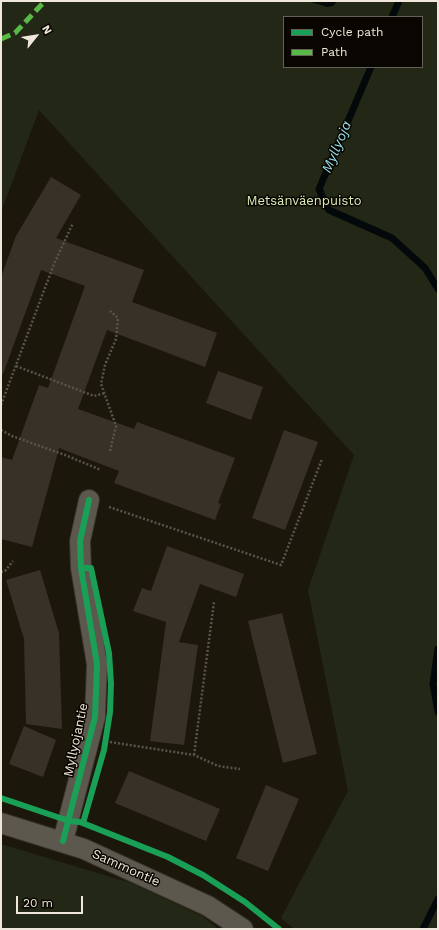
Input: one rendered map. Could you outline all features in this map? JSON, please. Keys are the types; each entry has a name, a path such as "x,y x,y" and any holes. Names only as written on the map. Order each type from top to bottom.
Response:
{"street":[{"name":"Myllyojantie","path":"62,841 95,717 98,664 81,568 80,541 89,500"},
{"name":"Sammontie","path":"1,823 62,841 105,858 208,906 243,929"}],"path":[{"path":"1,405 54,264 72,223"},
{"path":"110,311 118,318 116,339 105,365 101,384 116,426 110,452"},
{"path":"16,366 94,396 105,393"},
{"path":"1,430 12,436 65,454 101,470"},
{"path":"89,500 281,565 322,459"},
{"path":"1,572 5,571 13,560"},
{"path":"194,755 214,602"},
{"path":"106,734 105,743 194,755 218,766 240,769"}],"green space":[{"name":"Metsänväenpuisto","path":"1,1 438,1 438,929 294,929 281,918 348,791 308,590 354,455 39,110 1,212"},
{"path":"1,844 131,883 202,916 218,929 1,929"}],"shaded area":[{"path":"308,1 337,1 333,6 327,7"}],"building":[{"path":"51,177 81,195 56,238 144,270 132,302 217,333 205,367 107,330 78,409 134,429 137,422 235,458 218,503 221,504 215,520 114,483 119,471 59,448 32,547 1,539 1,457 12,460 39,385 48,388 85,286 41,270 3,374 1,374 1,277 16,236"},
{"path":"218,371 263,387 251,420 206,403"},
{"path":"284,430 318,442 285,530 252,518"},
{"path":"167,546 244,574 236,597 200,584 179,642 198,645 184,745 150,741 166,622 133,611 142,588 151,591"},
{"path":"40,570 59,633 62,729 26,724 24,639 6,580"},
{"path":"282,613 317,754 283,763 248,621"},
{"path":"24,726 56,740 43,777 9,764"},
{"path":"129,771 220,809 206,841 115,803"},
{"path":"266,785 299,799 268,871 236,858"}],"waterway":[{"name":"Myllyoja","path":"392,16 399,1"},
{"name":"Myllyoja","path":"371,68 319,189 329,210 392,238 425,268 438,289"},
{"name":"Myllyoja","path":"438,649 433,684 438,712"},
{"name":"Myllyoja","path":"423,929 438,899"}],"marked path":[{"path":"1,39 15,33 45,1"}],"cycle path":[{"path":"63,841 95,717 97,664 81,568 80,541 89,500"},
{"path":"81,568 91,568 109,653 111,684 110,712 104,750 83,823"},
{"path":"1,798 69,821 80,822 168,857 203,875 245,902 279,929"}]}
